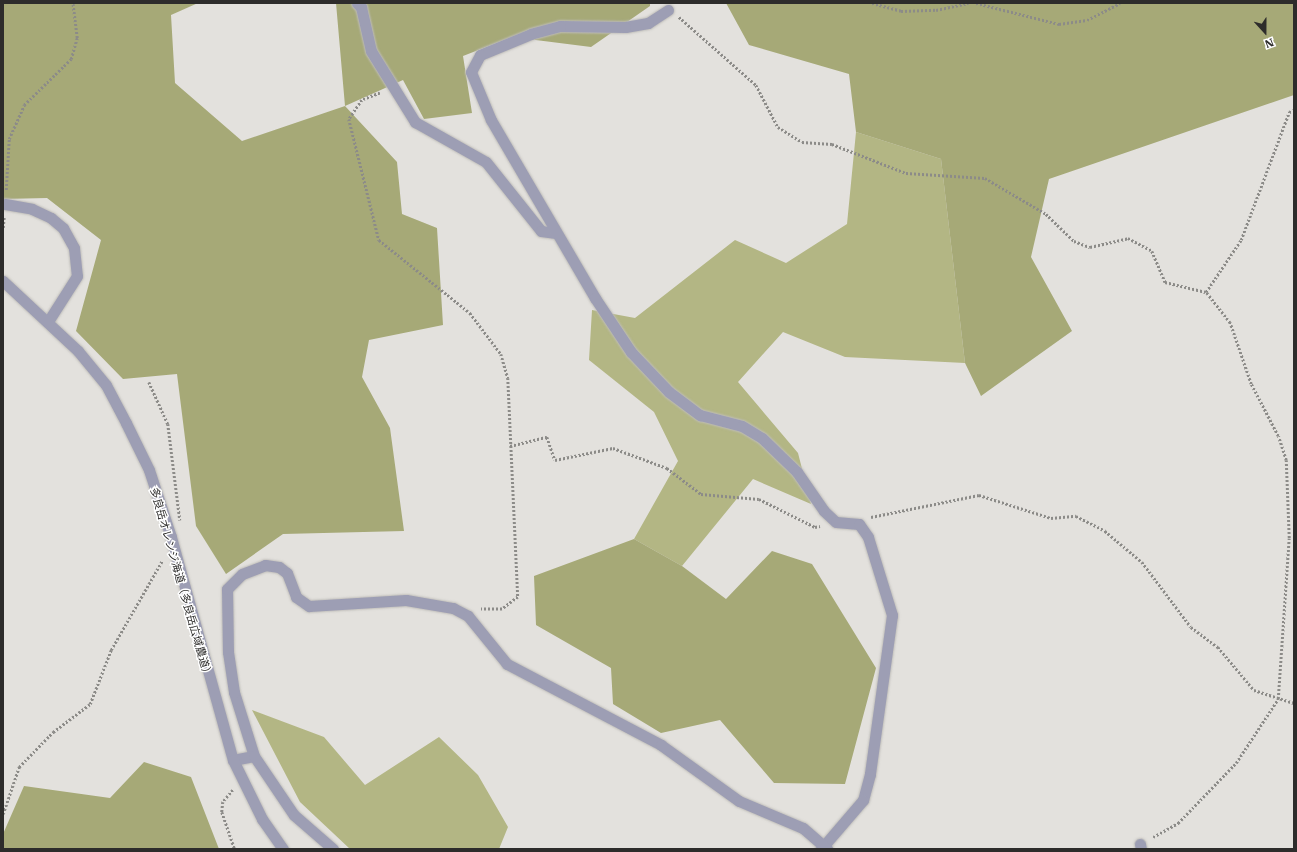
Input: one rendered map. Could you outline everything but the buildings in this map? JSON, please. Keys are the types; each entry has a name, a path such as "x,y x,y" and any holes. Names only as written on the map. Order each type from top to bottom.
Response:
{"street":[{"path":"357,3 361,6 370,51 392,89 415,122 486,162 541,231 556,233"},
{"path":"333,849 294,815 254,756 234,692 228,652 227,589 242,574 265,566 279,567 287,573 296,597 309,606 406,600 453,608 468,616 507,664 661,745 738,801 803,828 825,848 862,800 870,774 892,615 868,537 859,524 836,522 824,511 797,472 762,438 742,426 700,415 670,392 630,352 556,233 491,120 474,82 473,64 480,55 531,34 560,26 625,27 648,23 668,10"},
{"path":"5,204 32,209 51,218 63,228 74,248 77,276 49,320"},
{"name":"多良岳オレンジ海道（多良岳広域農道）","path":"3,281 49,320 106,386 148,470 171,537 233,760 242,782 283,849"},
{"path":"233,760 254,756"}],"path":[{"path":"3,228 9,139 24,105 71,59 77,38 73,3"},
{"path":"872,3 901,11 936,10 968,3"},
{"path":"976,3 992,4 1034,20 1059,24 1087,20 1120,3"},
{"path":"668,10 686,22 756,85 778,127 802,142 832,144 906,173 985,178 1046,214 1074,241 1090,247 1128,238 1152,251 1165,282 1206,292 1230,323 1251,384 1278,436 1286,460 1289,538 1278,699 1236,763 1178,823 1140,847"},
{"path":"392,89 362,100 349,119 379,240 470,313 501,354 508,378 518,597 511,605 478,609 468,616"},
{"path":"1206,292 1241,240 1289,112 1294,110"},
{"path":"3,814 18,767 53,732 90,704 112,650 133,619 171,537 183,516 168,424 149,382"},
{"path":"510,446 547,437 555,460 613,448 667,468 701,494 759,499 815,527 836,522"},
{"path":"859,524 872,517 979,495 1052,518 1076,516 1105,531 1142,562 1191,627 1218,647 1254,690 1294,704"},
{"path":"235,849 222,812 222,802 242,782"}],"green space":[{"path":"3,3 198,3 171,15 175,83 242,141 345,106 397,162 402,214 437,228 443,325 369,340 362,377 390,428 404,531 283,534 226,574 196,526 177,374 123,379 76,331 101,240 47,198 3,199"},
{"path":"336,3 650,3 650,6 591,47 512,37 463,56 472,113 424,119 403,80 345,106"},
{"path":"726,3 1294,3 1294,95 1049,179 1031,257 1072,331 981,396 965,363 941,159 856,132 849,74 749,45"},
{"path":"856,132 941,159 965,363 845,357 783,332 738,382 798,453 811,504 753,479 682,566 634,539 678,461 654,412 589,360 592,310 635,318 735,240 786,263 847,224"},
{"path":"634,539 682,566 726,599 772,551 812,564 876,668 845,784 774,783 720,720 661,733 613,704 611,668 536,625 534,576"},
{"path":"252,710 324,737 365,785 439,737 478,775 508,827 499,849 350,849 300,802"},
{"path":"144,762 191,777 219,849 3,849 3,834 24,786 110,798"}]}
